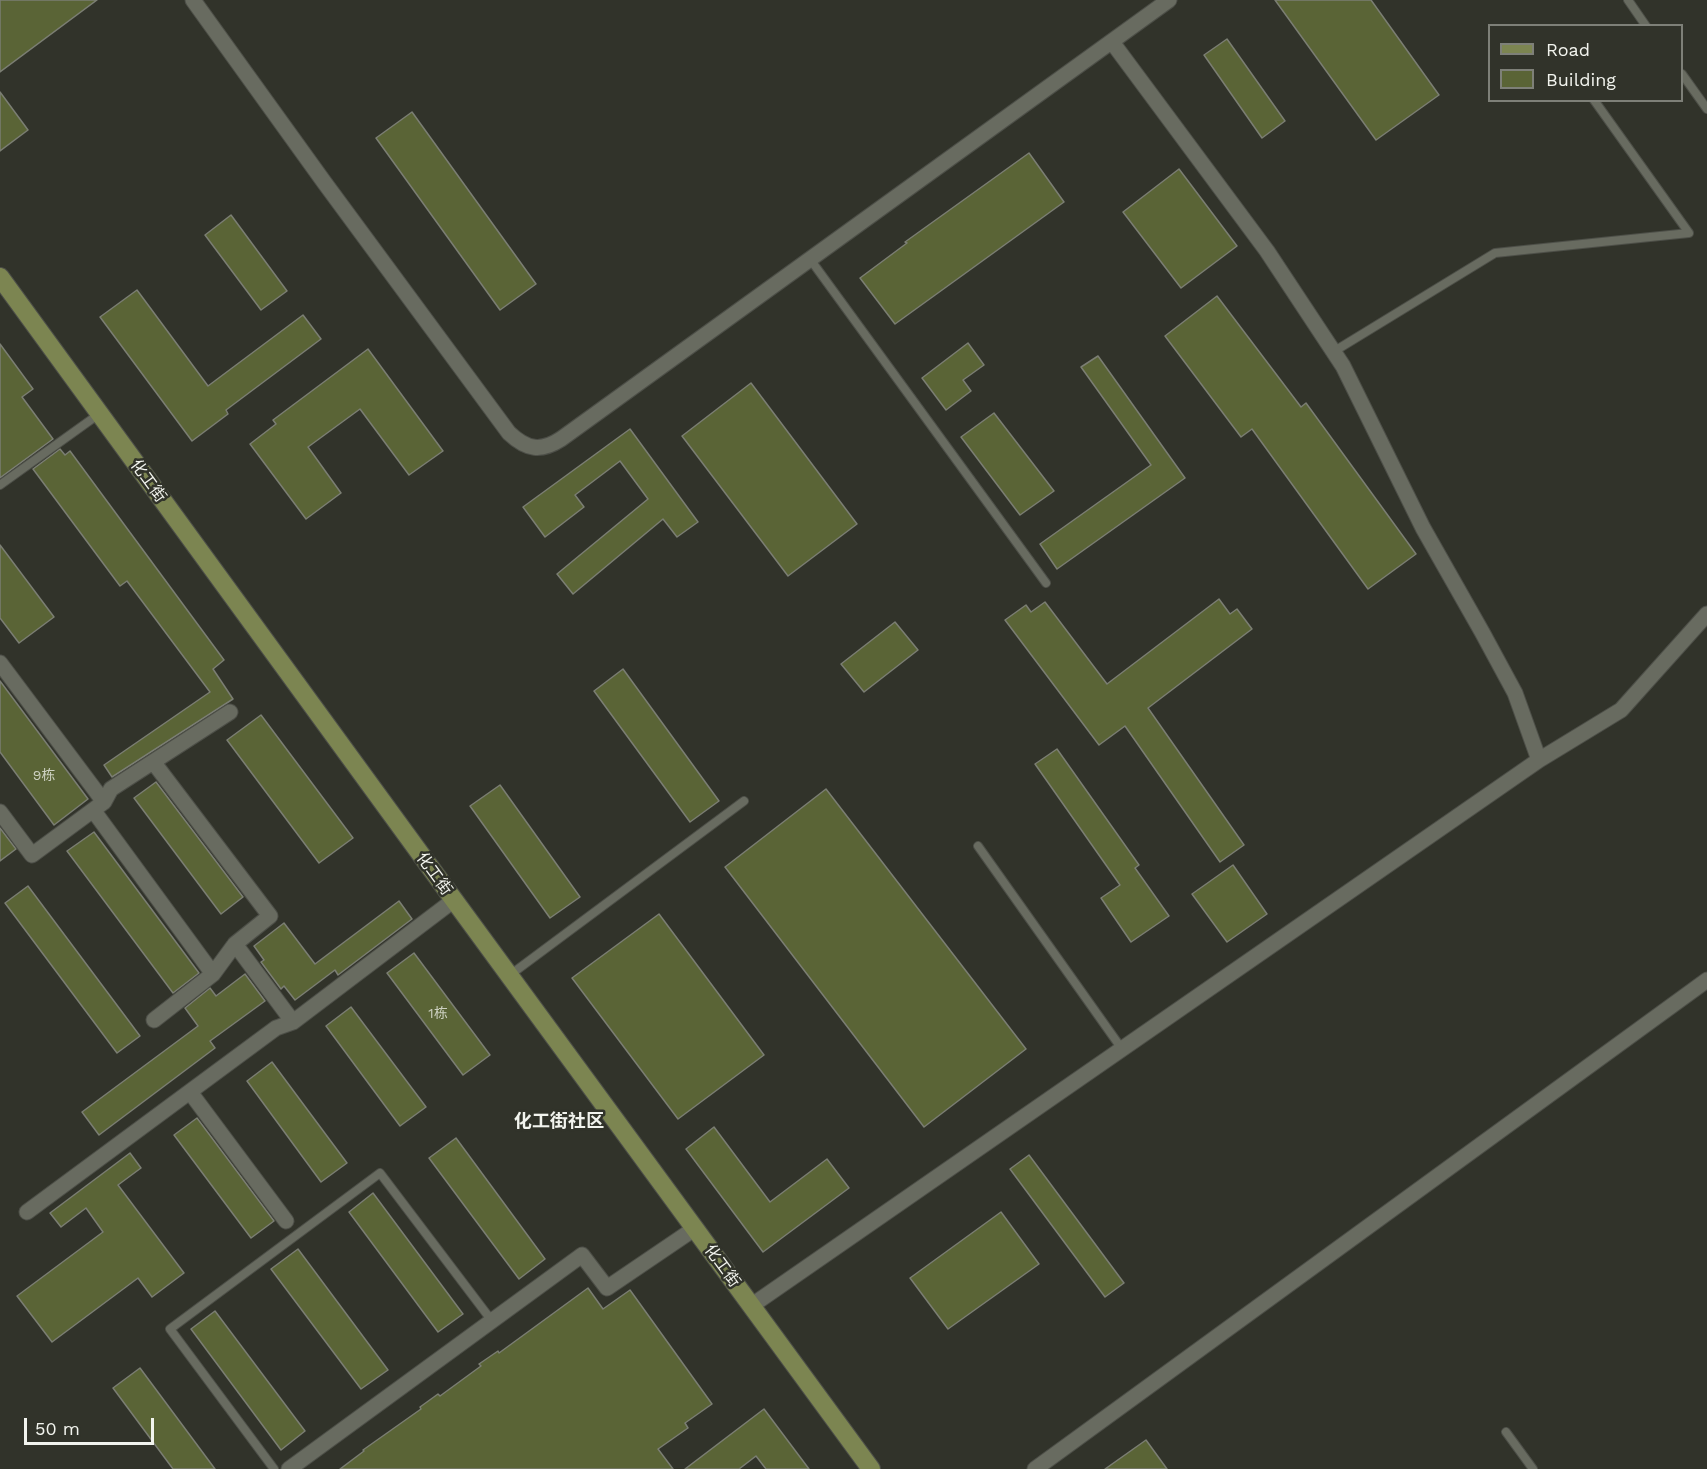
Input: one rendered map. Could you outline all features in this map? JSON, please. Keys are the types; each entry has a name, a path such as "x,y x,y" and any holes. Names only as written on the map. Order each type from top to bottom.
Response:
{"street":[{"path":"193,0 510,434 519,442 540,448 552,446 1169,0"},
{"path":"1112,42 1267,251 1343,366 1423,528 1515,693 1539,760"},
{"name":"化工街","path":"0,277 871,1469"},
{"path":"751,1306 1539,760 1621,710 1707,614"},
{"path":"0,663 213,974"},
{"path":"0,812 32,855 98,806 111,789 230,712"},
{"path":"153,763 270,916 235,944 213,974 154,1020"},
{"path":"27,1212 276,1028 293,1022 454,900"},
{"path":"235,944 293,1022"},
{"path":"1035,1469 1707,980"},
{"path":"190,1092 286,1221"},
{"path":"289,1469 582,1255 608,1288 694,1229"}],"lane":[{"path":"1628,0 1645,24"},
{"path":"1683,75 1707,109"},
{"path":"1333,352 1495,253 1689,233 1595,102"},
{"path":"810,260 1046,583"},
{"path":"0,484 99,413"},
{"path":"509,976 744,801"},
{"path":"978,846 1122,1049"},
{"path":"274,1469 170,1329 380,1173 492,1321"},
{"path":"1506,1432 1533,1469"}],"building":[{"path":"0,0 97,0 0,72"},
{"path":"1275,0 1371,0 1439,95 1376,140"},
{"path":"1227,39 1285,121 1262,138 1204,55"},
{"path":"0,92 28,130 0,151"},
{"path":"412,112 536,284 500,310 376,138"},
{"path":"1029,153 1064,202 895,324 860,278 907,243 905,242"},
{"path":"1179,169 1237,246 1181,288 1123,212"},
{"path":"231,215 287,291 261,310 205,235"},
{"path":"137,290 208,386 303,315 321,339 226,410 228,414 192,441 100,317"},
{"path":"1217,296 1301,407 1306,403 1416,554 1368,589 1252,429 1241,437 1165,336"},
{"path":"968,343 984,365 963,380 971,391 946,410 922,378"},
{"path":"0,344 33,389 22,397 53,439 0,478"},
{"path":"368,349 443,451 409,475 360,409 308,447 341,493 306,519 250,444 276,424 273,420"},
{"path":"1098,356 1185,478 1057,569 1040,544 1151,465 1081,367"},
{"path":"751,383 857,524 788,576 682,436"},
{"path":"994,413 1054,491 1020,515 961,437"},
{"path":"630,429 698,522 677,537 663,519 573,594 557,574 648,499 620,461 575,495 584,507 545,537 523,507"},
{"path":"60,449 65,455 70,451 224,660 213,669 233,699 112,777 104,765 210,692 127,581 120,586 33,469"},
{"path":"0,545 54,617 19,643 0,618"},
{"path":"1219,599 1230,614 1237,609 1252,629 1148,708 1244,845 1220,862 1125,726 1099,745 1005,620 1026,605 1031,612 1045,602 1107,684"},
{"path":"895,622 918,650 864,692 841,664"},
{"path":"623,669 719,801 690,822 594,691"},
{"path":"0,681 88,799 54,825 0,752"},
{"path":"261,715 353,838 319,863 227,740"},
{"path":"1057,749 1139,865 1135,868 1169,916 1131,942 1101,898 1120,885 1035,764"},
{"path":"156,782 243,897 221,914 134,798"},
{"path":"500,785 580,897 550,918 470,806"},
{"path":"826,789 1026,1049 924,1127 725,867"},
{"path":"0,828 16,849 0,861"},
{"path":"94,832 199,973 173,993 67,851"},
{"path":"1233,865 1267,914 1227,942 1192,894"},
{"path":"28,886 140,1036 117,1053 5,903"},
{"path":"399,901 412,919 338,975 335,970 295,1000 284,986 281,989 261,962 264,960 254,946 284,923 315,964"},
{"path":"659,914 764,1055 678,1119 572,978"},
{"path":"414,953 490,1055 463,1075 387,973"},
{"path":"245,974 265,1001 210,1041 215,1048 99,1135 82,1112 198,1026 185,1008 210,988 216,996"},
{"path":"351,1007 426,1107 400,1126 326,1026"},
{"path":"272,1062 347,1163 321,1182 247,1081"},
{"path":"197,1118 274,1221 251,1238 174,1135"},
{"path":"714,1127 770,1202 827,1159 849,1188 763,1252 686,1149"},
{"path":"456,1138 545,1259 519,1279 429,1158"},
{"path":"130,1153 141,1168 118,1185 184,1273 152,1297 138,1278 52,1342 17,1296 103,1232 86,1208 61,1227 50,1213"},
{"path":"1029,1155 1124,1283 1105,1297 1010,1169"},
{"path":"373,1193 463,1314 438,1332 349,1212"},
{"path":"1001,1212 1039,1264 948,1329 910,1278"},
{"path":"298,1249 388,1370 361,1389 271,1269"},
{"path":"588,1288 603,1309 630,1290 712,1404 685,1423 688,1428 658,1449 673,1469 340,1469 421,1409 420,1407 438,1394 440,1396 481,1366 479,1364 498,1351 499,1353"},
{"path":"215,1311 305,1431 281,1450 191,1329"},
{"path":"140,1368 215,1469 173,1469 113,1388"},
{"path":"764,1409 809,1469 766,1469 756,1456 739,1469 685,1469"},
{"path":"1146,1440 1167,1469 1105,1469"}],"district":[{"name":"化工街社区","path":"559,1122"}]}
